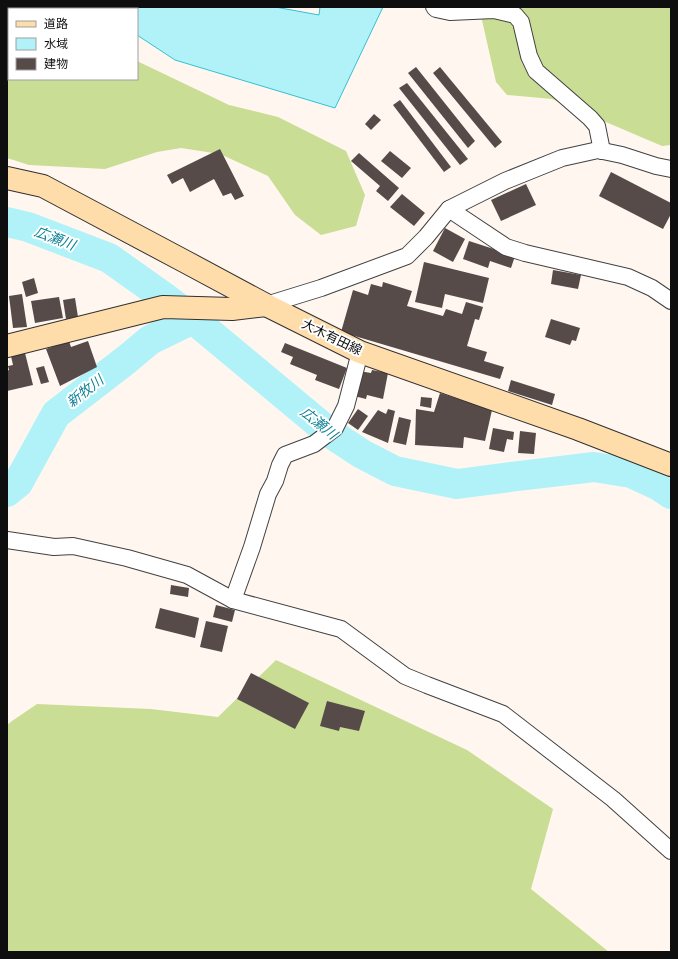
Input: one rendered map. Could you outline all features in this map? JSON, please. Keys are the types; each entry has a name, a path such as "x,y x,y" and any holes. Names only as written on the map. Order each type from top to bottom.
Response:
{"main road":[{"name":"大木有田線","path":"7,178 43,186 266,305 360,352 578,429 671,465"},
{"path":"7,346 162,308 232,309 266,305"}],"street":[{"path":"434,7 436,9 450,12 494,10 515,15 521,22 529,56 536,71 590,118 597,126 602,151"},
{"path":"266,305 321,288 407,256 426,237 449,209 505,182 562,158 598,150 622,155 656,166 671,169"},
{"path":"449,209 506,247 525,253 628,277 652,288 671,301"},
{"path":"233,600 252,547 268,494 275,481 285,454 314,444 336,428 346,406 360,352"},
{"path":"7,540 54,547 73,546 127,558 187,575 233,600 341,629 405,676 503,714 613,799 671,851"}],"green space":[{"path":"7,7 51,7 52,8 8,8 8,80 138,80 138,61 229,105 278,117 346,151 365,195 356,226 321,235 295,215 268,176 220,154 181,148 157,152 105,169 29,165 7,158"},
{"path":"479,7 671,7 671,145 662,146 552,99 507,95 496,82"},
{"path":"276,660 467,750 553,809 531,889 609,952 7,952 7,725 37,704 151,709 218,717"}],"water":[{"path":"97,7 275,7 319,15 320,7 383,7 335,108 175,60 138,36 138,8"}],"building":[{"path":"416,67 475,141 468,148 408,73"},
{"path":"440,67 502,142 495,148 433,73"},
{"path":"407,83 468,159 460,165 399,88"},
{"path":"400,100 451,167 444,172 393,105"},
{"path":"374,114 381,120 371,130 365,124"},
{"path":"220,149 244,196 235,200 231,193 223,196 214,179 190,192 183,178 172,184 167,175"},
{"path":"390,151 411,168 402,178 381,161"},
{"path":"359,153 399,188 388,201 376,191 380,186 351,161"},
{"path":"611,172 671,203 671,214 663,229 599,196"},
{"path":"526,184 536,205 501,221 491,200"},
{"path":"402,194 425,213 414,226 390,207"},
{"path":"445,228 465,239 453,262 433,251"},
{"path":"469,241 515,256 511,268 490,261 488,268 463,259"},
{"path":"424,262 489,278 483,303 445,294 442,308 415,302"},
{"path":"553,270 581,275 578,289 551,284"},
{"path":"34,278 38,293 26,297 22,282"},
{"path":"383,282 412,291 407,306 443,316 446,309 462,314 466,302 483,307 479,320 475,319 467,346 487,352 484,361 504,367 500,379 341,332 353,290 368,295 371,284 382,287"},
{"path":"22,294 27,327 13,328 9,296"},
{"path":"59,297 63,318 35,323 31,301"},
{"path":"75,298 78,317 66,319 63,300"},
{"path":"551,319 580,328 576,341 572,340 570,345 545,337"},
{"path":"69,341 71,347 88,341 97,367 60,386 46,349"},
{"path":"285,343 347,368 339,389 315,380 317,375 290,364 293,357 281,352"},
{"path":"25,353 33,385 7,391 8,366 13,365 11,356"},
{"path":"44,366 49,382 41,384 36,368"},
{"path":"372,370 388,373 383,399 367,395 366,399 354,396 359,371 371,373"},
{"path":"511,380 555,394 552,405 508,391"},
{"path":"440,393 492,410 485,441 464,437 463,448 415,445 416,409 434,412"},
{"path":"421,397 432,398 431,408 420,406"},
{"path":"358,409 368,416 358,430 348,423"},
{"path":"388,409 395,411 388,443 362,432 378,410 386,414"},
{"path":"399,417 411,420 406,445 393,442"},
{"path":"493,428 514,432 513,440 507,439 504,452 489,449"},
{"path":"520,431 536,433 534,454 518,453"},
{"path":"171,585 189,588 188,597 170,594"},
{"path":"216,605 235,610 232,622 213,617"},
{"path":"160,608 199,618 195,638 155,628"},
{"path":"206,621 228,626 222,652 200,647"},
{"path":"251,673 309,703 295,729 237,699"},
{"path":"327,701 365,711 359,731 340,727 339,731 320,726"}],"waterway":[{"name":"広瀬川","path":"7,222 28,227 109,258 193,319 330,433 362,454 395,471 457,484 594,467 631,473 659,486 671,494"},
{"name":"新牧川","path":"7,492 18,483 56,414 150,340 193,319"}]}
